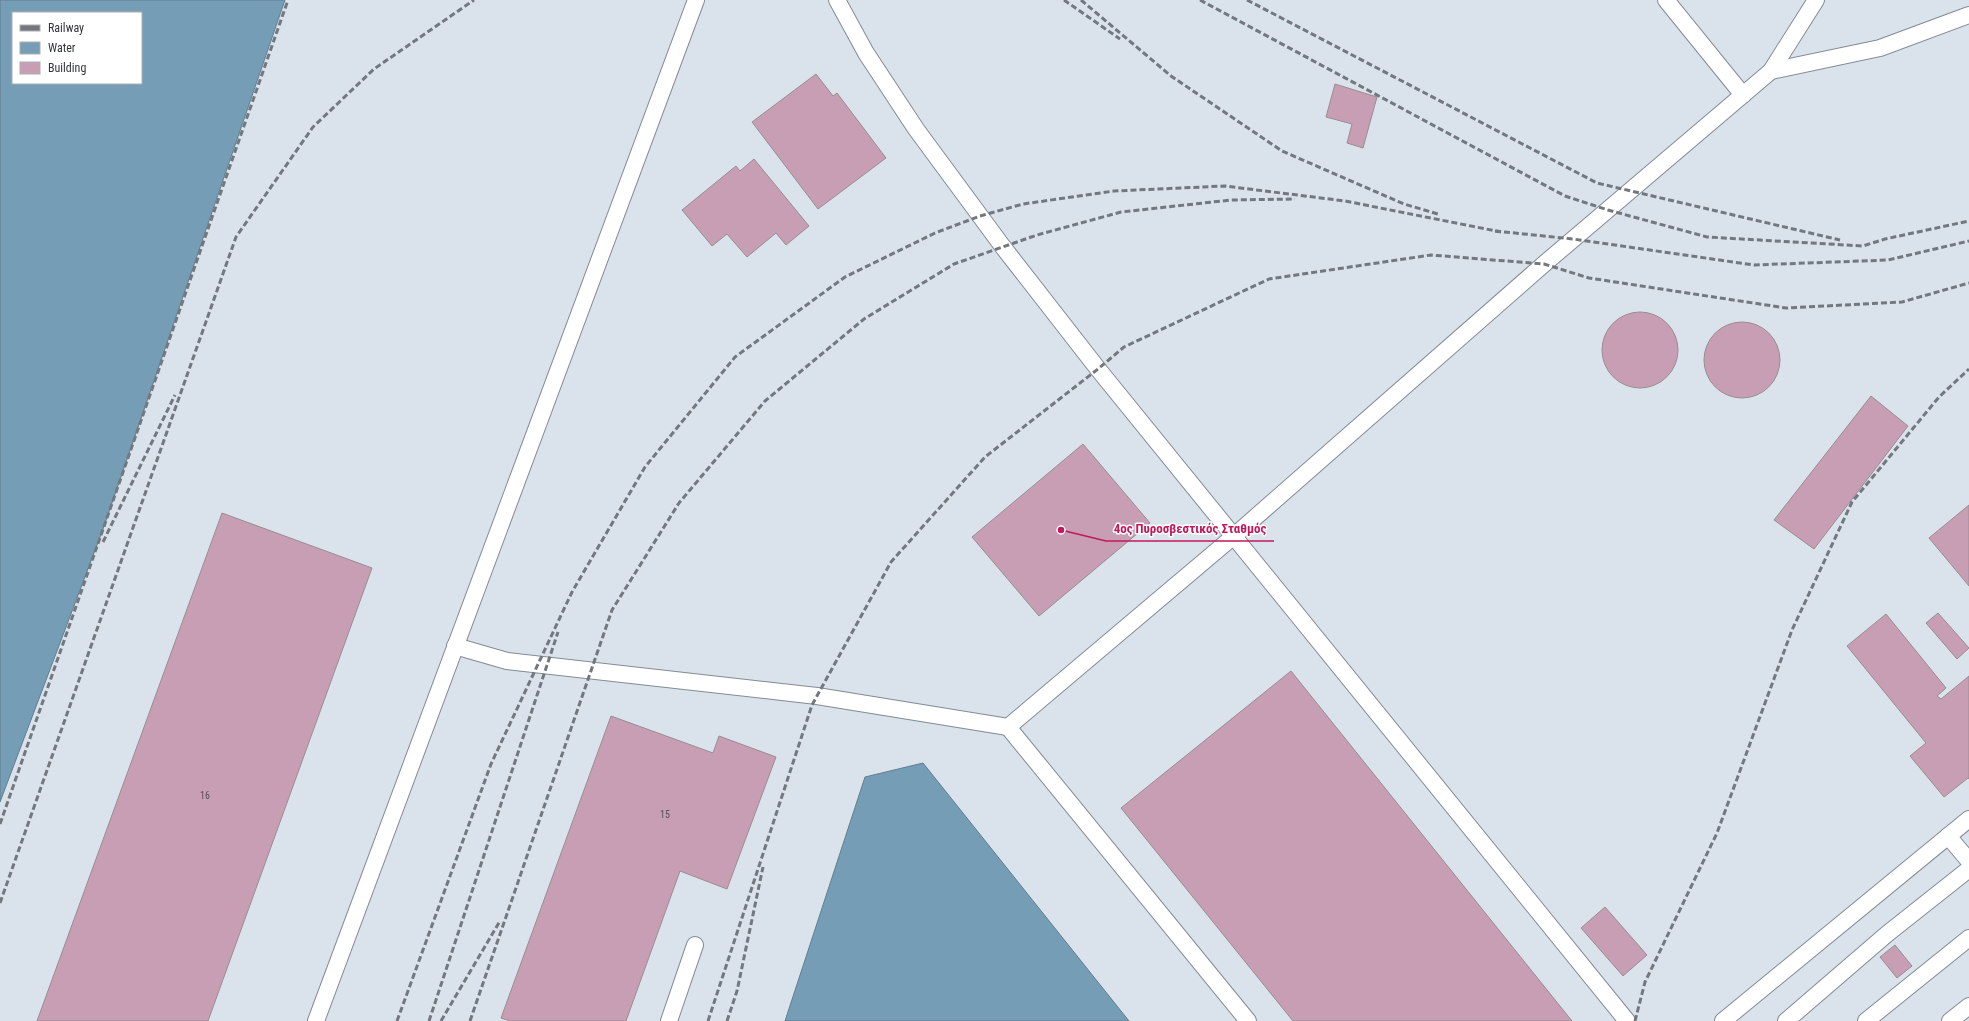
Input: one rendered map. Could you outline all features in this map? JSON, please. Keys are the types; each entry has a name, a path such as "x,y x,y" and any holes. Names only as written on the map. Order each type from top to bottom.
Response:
{"lane":[{"path":"316,1021 696,0"},
{"path":"838,0 866,53 916,129 1003,247 1098,369 1627,1021"},
{"path":"1666,0 1743,95"},
{"path":"1008,727 1234,536 1544,264 1771,71 1816,0"},
{"path":"1771,71 1880,48 1969,16"},
{"path":"455,646 507,661 810,695 1008,727 1248,1021"},
{"path":"1723,1021 1969,819"},
{"path":"1948,836 1969,861"},
{"path":"1786,1021 1887,934 1969,869"},
{"path":"1866,1021 1969,938"},
{"path":"669,1021 695,945"},
{"path":"1950,1021 1969,1006"}],"water":[{"path":"0,0 285,0 103,529 0,802"},
{"path":"923,763 1129,1021 785,1021 865,777"}],"building":[{"path":"816,74 833,96 837,93 886,158 818,209 752,122"},
{"path":"1335,84 1377,97 1363,148 1347,143 1352,124 1326,117"},
{"path":"754,159 809,226 786,245 776,233 747,257 727,234 712,246 682,210 736,166 740,171"},
{"path":"1640,312 1655,315 1667,323 1675,335 1678,350 1675,365 1667,377 1655,385 1640,388 1625,385 1613,377 1605,365 1602,350 1605,335 1613,323 1625,315"},
{"path":"1735,322 1749,322 1757,324 1763,328 1774,339 1778,345 1780,360 1778,375 1769,387 1757,396 1749,398 1735,398 1727,396 1721,392 1710,381 1706,375 1704,367 1704,353 1706,345 1710,339 1721,328 1727,324"},
{"path":"1871,396 1908,426 1814,549 1774,520"},
{"path":"1083,444 1150,523 1039,616 972,537"},
{"path":"1969,505 1969,586 1929,538"},
{"path":"222,513 372,568 208,1021 37,1021"},
{"path":"1938,613 1969,648 1957,659 1926,623"},
{"path":"1886,614 1946,688 1937,696 1941,699 1969,676 1969,779 1968,778 1944,797 1910,756 1926,743 1847,646"},
{"path":"1291,671 1572,1021 1293,1021 1121,808"},
{"path":"611,716 713,753 719,736 776,757 727,889 680,871 626,1021 510,1021 501,1018"},
{"path":"1605,907 1647,955 1623,976 1581,928"},
{"path":"1895,945 1912,966 1897,978 1880,957"}],"railway":[{"path":"0,824 288,0"},
{"path":"0,903 236,237 313,127 374,69 474,0"},
{"path":"1064,0 1120,39"},
{"path":"1081,0 1171,76 1282,151 1404,204 1438,214"},
{"path":"1200,0 1565,196 1608,210 1707,237 1863,246 1885,239 1969,221"},
{"path":"1247,0 1597,183 1840,240"},
{"path":"397,1021 491,764 572,592 645,467 735,357 845,277 935,233 980,216 1023,204 1114,191 1225,186 1345,201 1501,232"},
{"path":"470,1021 612,610 679,503 765,401 864,319 954,264 1037,235 1121,212 1231,200 1295,199"},
{"path":"1495,231 1573,239 1754,265 1888,260 1969,241"},
{"path":"708,1021 812,705 891,562 985,457 1124,347 1269,279 1431,255 1544,264 1589,278 1786,308 1902,302 1969,283"},
{"path":"1635,1021 1645,982 1717,833 1792,630 1852,502 1939,397 1969,369"},
{"path":"103,542 175,395"},
{"path":"429,1021 558,632"},
{"path":"727,1021 737,991 763,867"},
{"path":"441,1021 500,921"}],"place":[{"name":"4ος Πυροσβεστικός Σταθμός","path":"1061,530"}]}
